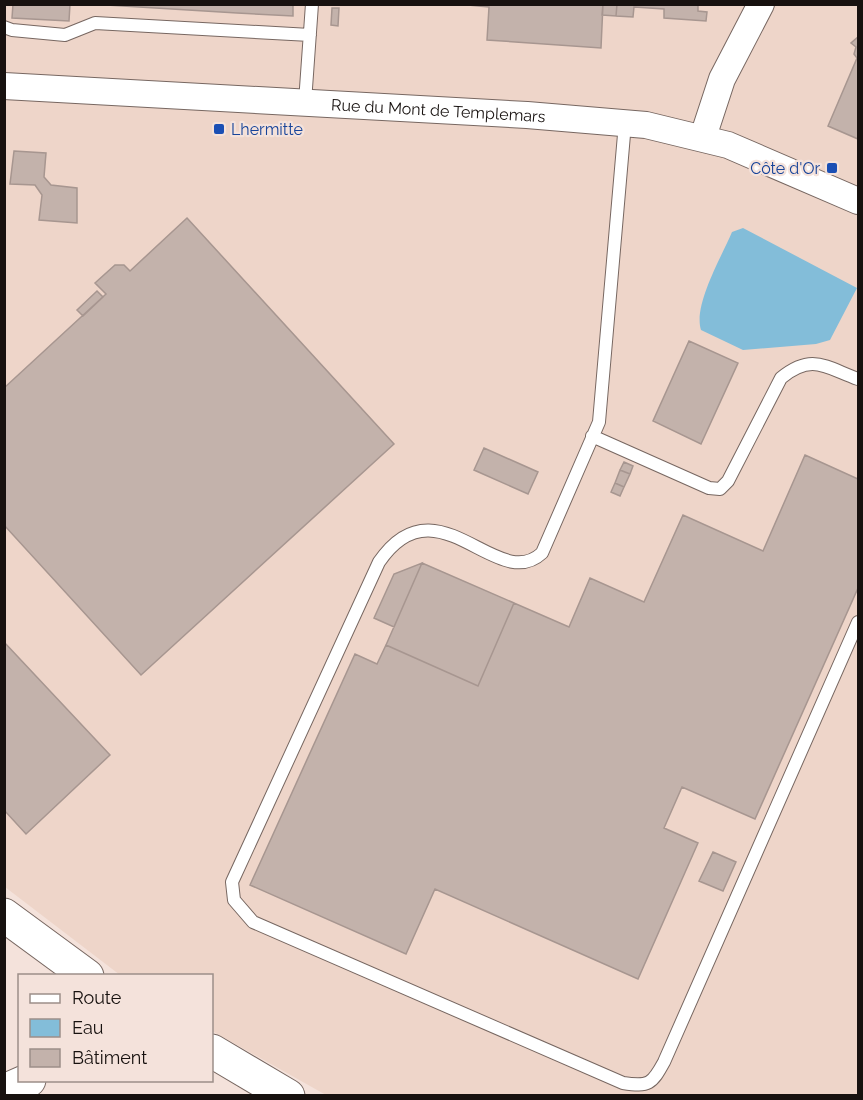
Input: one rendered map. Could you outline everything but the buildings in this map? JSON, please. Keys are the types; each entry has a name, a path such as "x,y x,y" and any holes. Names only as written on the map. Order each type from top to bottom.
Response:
{"main road":[{"path":"4,915 86,974"},
{"path":"213,1052 288,1095"},
{"path":"4,1090 18,1079"},
{"path":"4,1090 24,1082"}],"street":[{"path":"703,137 722,79 761,4"},
{"name":"Rue du Mont de Templemars","path":"4,86 305,102 625,123 703,137 749,153 858,201"}],"lane":[{"path":"305,102 312,4"},
{"path":"4,27 12,30 65,35 95,23 310,35"},
{"path":"625,123 599,422 542,553 535,560 514,563 434,529 418,530 403,536 389,547 379,562 232,882 234,900 253,922 623,1083 640,1086 653,1081 664,1062 858,622"},
{"path":"592,436 709,488 720,489 728,482 781,378 794,367 810,362 858,379"}],"shaded area":[{"path":"4,5 858,5 858,1095 326,1095 213,1032 213,974 119,974 5,887"}],"water":[{"path":"743,228 857,288 830,340 816,344 743,350 701,330 701,308 710,281 732,232"}],"place":[{"name":"Lhermitte","path":"219,129"},
{"name":"Côte d'Or","path":"832,168"}]}
